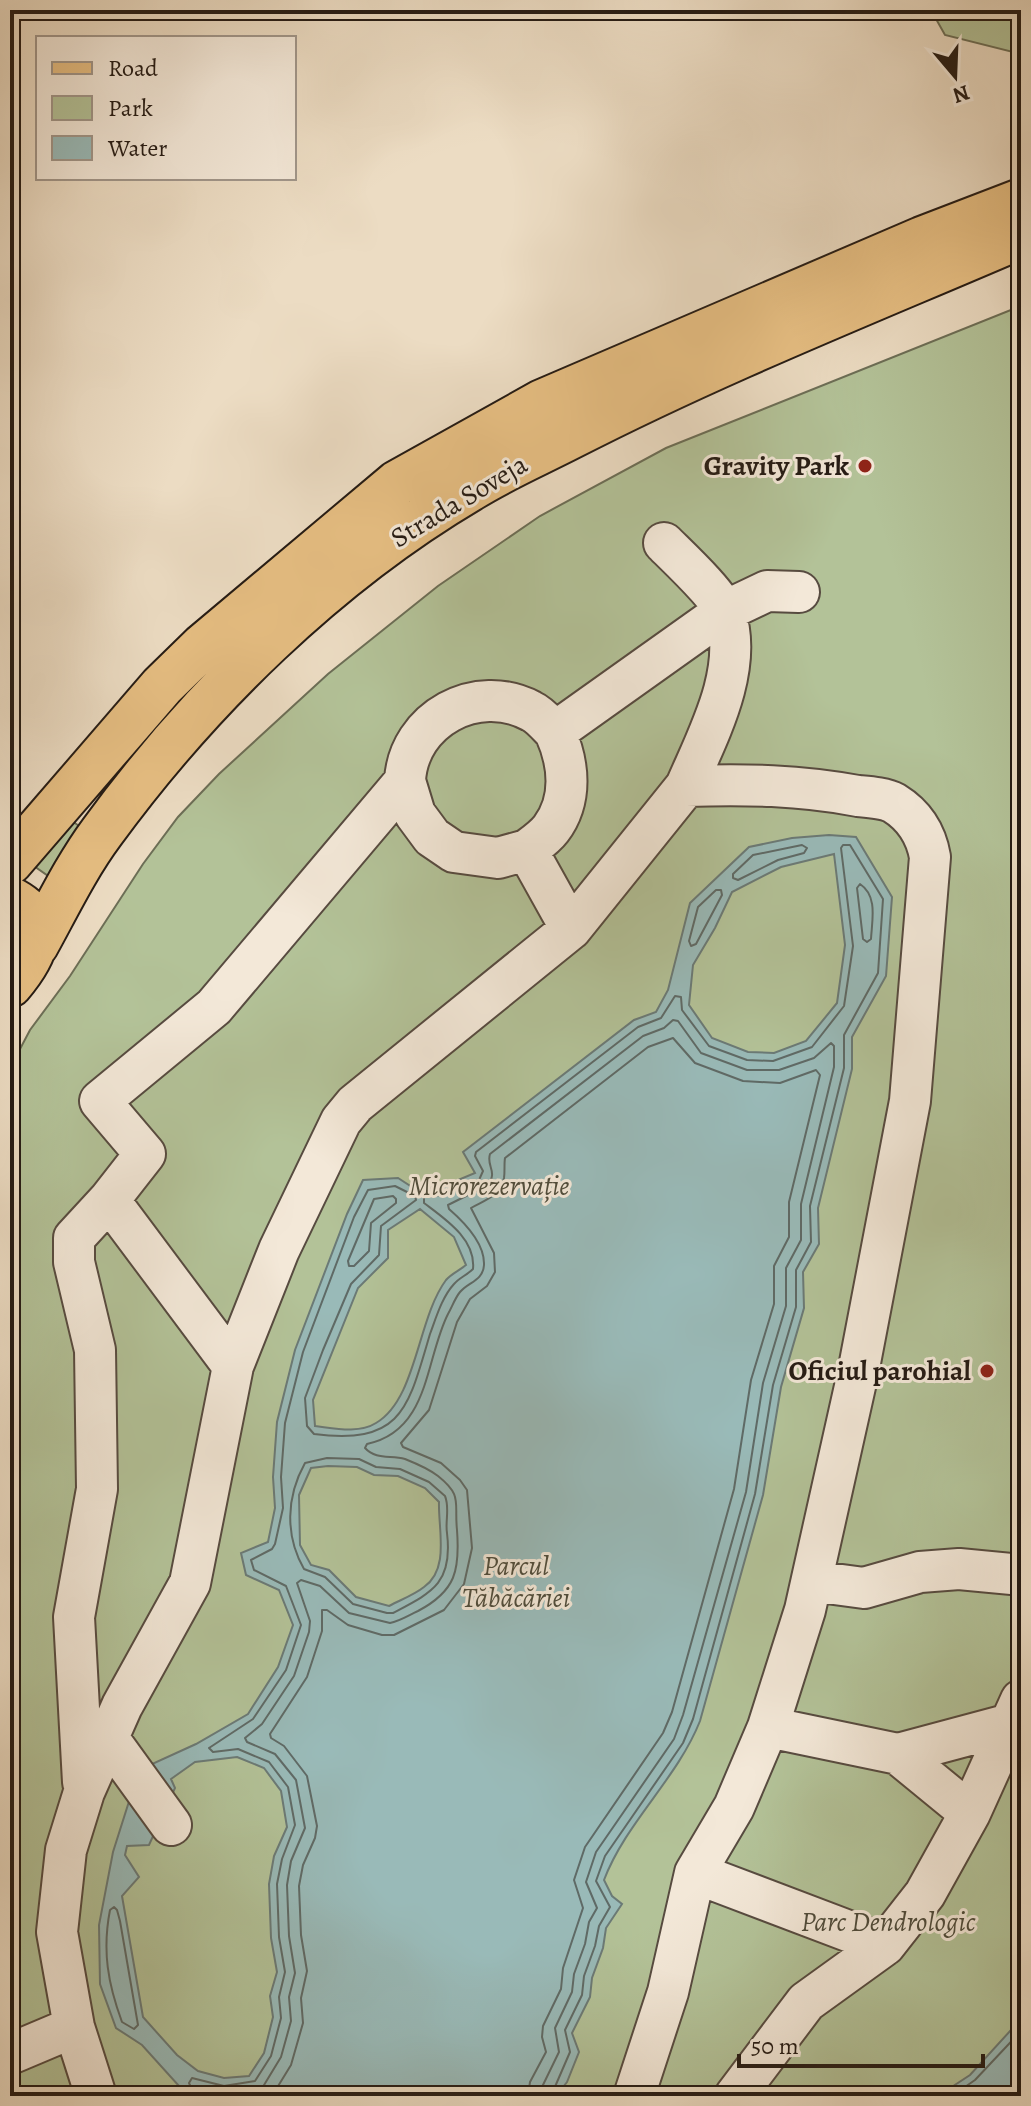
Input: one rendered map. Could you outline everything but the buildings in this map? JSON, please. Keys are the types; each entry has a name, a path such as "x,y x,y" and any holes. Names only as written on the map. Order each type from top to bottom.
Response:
{"main road":[{"name":"Strada Soveja","path":"10,862 162,686 203,646 397,483 542,402 922,239 1021,201"},
{"name":"Strada Soveja","path":"10,985 30,962 36,945 101,834 175,742 256,653 321,595 396,538 470,488 665,388 1021,236"},
{"path":"10,899 30,915 36,945"}],"street":[{"path":"96,2096 74,2027 57,1932 66,1850 84,1792 122,1706 190,1583 233,1366 279,1250 341,1121 355,1104 571,929 686,786 723,701 730,654 725,611 664,543"},
{"path":"555,732 725,611 767,591 799,592"},
{"path":"481,702 508,703 533,711 555,732 563,750 568,775 564,804 551,830 527,850 498,858 454,852 432,837 415,814 405,781 413,745 428,726 452,709 481,702"},
{"path":"84,1792 74,1617 97,1489 95,1350 74,1262 74,1238 145,1154 100,1101 214,1007 405,781"},
{"path":"634,2096 668,1992 695,1873 734,1807 768,1727 812,1581 858,1373 910,1101 930,857 927,838 913,820 892,802 807,787 753,784 686,786"},
{"path":"527,850 571,929"},
{"path":"109,1200 233,1366"},
{"path":"812,1581 864,1588 920,1572 959,1569 1021,1575"},
{"path":"898,1754 1016,1712"},
{"path":"735,2096 806,2002 885,1945 925,1894 970,1813 1016,1712"},
{"path":"768,1727 898,1754 970,1813"},
{"path":"108,1738 171,1825"},
{"path":"695,1873 885,1945"},
{"path":"10,2054 74,2027"}],"green space":[{"path":"931,10 1021,10 1021,54 945,35"},
{"name":"Parcul Tăbăcăriei","path":"1021,306 1021,2096 10,2096 10,1068 30,1030 178,817 219,774 328,674 438,586 540,516 666,448"},
{"path":"72,821 89,833 54,880 34,866"}],"water":[{"path":"829,835 856,837 892,897 886,976 852,1037 852,1069 818,1208 819,1244 803,1272 804,1308 781,1387 763,1495 700,1721 678,1762 625,1839 604,1880 612,1896 622,1904 606,1928 590,1997 572,2033 579,2052 567,2082 556,2096 188,2096 142,2045 116,2028 100,1984 99,1925 113,1852 132,1792 152,1764 196,1744 248,1714 278,1667 293,1625 279,1590 246,1575 241,1553 268,1542 275,1508 273,1477 277,1422 295,1350 363,1180 398,1178 412,1187 439,1188 475,1173 463,1152 634,1020 656,1012 668,990 690,903 749,847 792,838","holes":["834,854 845,945 837,1003 806,1041 774,1053 748,1052 712,1038 689,1005 693,965 732,892 781,867","420,1209 454,1237 466,1265 446,1280 436,1296 409,1377 390,1412 376,1423 362,1428 315,1426 313,1400 358,1288 388,1258 388,1230","357,1467 374,1475 398,1476 425,1488 439,1502 441,1548 432,1579 424,1587 389,1606 356,1597 329,1570 311,1565 300,1545 299,1495 311,1468","237,1757 264,1768 281,1791 287,1827 274,1856 269,1884 271,1938 277,1972 270,1996 273,2017 264,2053 249,2076 224,2078 198,2071 177,2055 143,2017 122,1896 139,1877 125,1855 127,1846 149,1845 175,1788 171,1779 195,1762"]},
{"path":"1021,2019 1021,2096 938,2096 970,2075"}],"place":[{"name":"Gravity Park","path":"865,466"},
{"name":"Oficiul parohial","path":"987,1371"}],"park label":[{"name":"Microrezervație","path":"489,1186"},
{"name":"Parc Dendrologic","path":"888,1922"}]}
